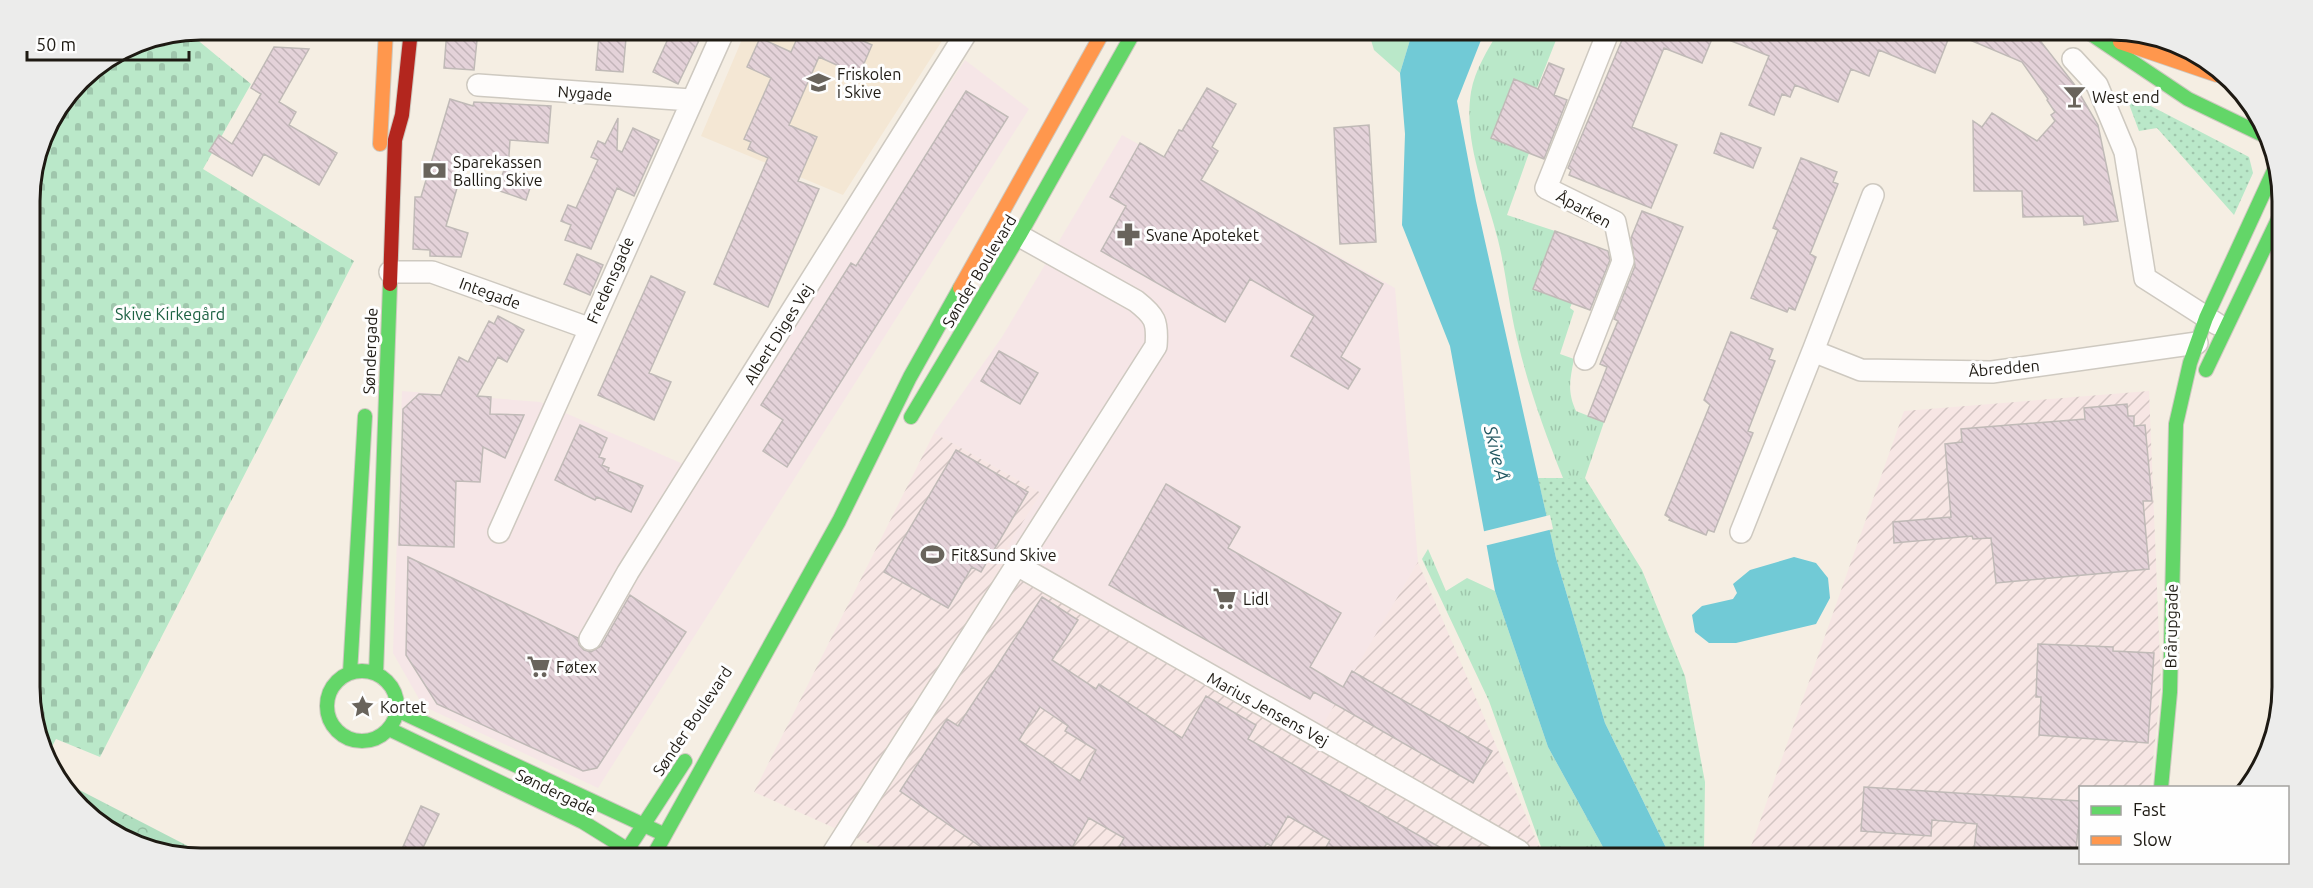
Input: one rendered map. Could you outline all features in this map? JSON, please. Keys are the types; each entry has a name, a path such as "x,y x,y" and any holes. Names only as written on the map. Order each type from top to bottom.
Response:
{"street":[{"name":"Søndergade","path":"376,674 383,277 380,167 386,41"},
{"name":"Søndergade","path":"383,277 395,140 402,115 410,41"},
{"name":"Fredensgade","path":"499,532 588,328 719,41"},
{"name":"Albert Diges Vej","path":"590,639 628,572 962,41"},
{"name":"Sønder Boulevard","path":"657,848 839,521 906,385 998,223 1091,41"},
{"name":"Sønder Boulevard","path":"905,425 1019,236 1129,41"},
{"name":"Åparken","path":"1585,359 1623,261 1615,222 1546,188 1605,41"},
{"path":"2100,41 2188,99 2256,132"},
{"path":"2117,41 2203,69"},
{"path":"2073,59 2097,85 2125,152 2145,278 2225,329"},
{"name":"Nygade","path":"478,85 691,100"},
{"name":"Brårupgade","path":"2161,786 2170,692 2173,464 2176,424 2197,343 2206,318 2270,178"},
{"path":"1741,532 1814,351 1873,195"},
{"path":"837,848 1156,346 1158,329 1152,314 1136,301 998,223"},
{"path":"2202,381 2272,232"},
{"name":"Integade","path":"383,277 432,272 588,328"},
{"name":"Åbredden","path":"1814,351 1861,370 1992,372 2197,343"},
{"name":"Brårupgade","path":"2173,464 2196,400"},
{"name":"Søndergade","path":"350,673 366,404"},
{"name":"Sønder Boulevard","path":"839,521 894,441"},
{"name":"Marius Jensens Vej","path":"1017,565 1513,847"},
{"name":"Sønder Boulevard","path":"713,718 791,604"},
{"path":"368,671 376,674 393,688 397,710 389,729 378,738 354,741 336,730 330,721 328,698 340,679 350,673 368,671"},
{"name":"Søndergade","path":"397,710 664,834"},
{"name":"Søndergade","path":"389,729 583,822 617,848"},
{"name":"Sønder Boulevard","path":"627,848 694,747"}],"shaded area":[{"name":"Friskolen i Skive","path":"741,41 942,41 843,195 701,136"},
{"path":"965,60 1029,109 598,788 423,706 393,653 402,391 540,402 697,470"},
{"path":"1122,135 1395,288 1418,562 1322,729 1006,546 1041,493 934,433 1002,337"},
{"path":"2149,391 2161,686 2150,786 2079,786 2079,847 1751,847 1904,411"},
{"path":"934,433 1041,493 1007,547 1321,728 1418,562 1539,847 878,848 754,792"}],"green space":[{"name":"Skive Kirkegård","path":"199,41 251,84 203,169 354,261 100,757 56,739 52,746 44,718 41,697 41,191 46,160 53,140 68,112 81,95 104,74 131,57 150,49"},
{"path":"1371,41 1410,41 1400,73 1374,50"},
{"path":"1492,41 1556,41 1537,88 1514,80 1491,137 1529,153 1507,215 1555,231 1533,288 1572,303 1570,308 1574,311 1560,354 1574,359 1571,398 1576,411 1604,422 1585,478 1563,478 1537,409 1517,339 1498,240 1477,167 1469,111 1473,84"},
{"path":"2126,96 2147,104 2249,157 2253,173 2234,215 2157,128 2139,131"},
{"path":"1538,478 1585,478 1642,570 1685,676 1705,782 1704,847 1666,847 1605,723 1556,558"},
{"path":"1428,549 1446,591 1467,578 1495,591 1548,747 1603,847 1541,847 1489,701 1422,559"},
{"path":"78,789 189,847 160,842 131,831 95,807"}],"water":[{"name":"Skive Å","path":"1410,41 1481,41 1457,101 1476,201 1556,558 1605,723 1666,847 1603,847 1548,747 1495,591 1450,346 1402,225 1405,134 1400,73"},
{"path":"1794,557 1816,563 1828,578 1830,598 1816,624 1736,643 1709,643 1695,632 1692,615 1702,606 1733,599 1737,593 1733,584 1750,570"}],"pier":[{"path":"1550,515 1553,529 1484,546 1481,532"}],"building":[{"path":"446,41 477,41 474,70 444,68"},
{"path":"598,41 626,41 623,72 596,70"},
{"path":"667,41 699,41 678,84 653,72"},
{"path":"759,41 767,41 791,52 796,41 863,41 872,45 859,75 819,57 789,125 817,137 798,181 819,189 768,307 714,284 768,158 748,149 751,142 744,139 771,78 747,67"},
{"path":"1622,41 1711,41 1702,63 1664,48 1632,127 1677,145 1651,208 1569,175 1571,170 1568,168"},
{"path":"1732,41 1947,41 1935,73 1879,50 1869,76 1851,69 1838,102 1795,85 1790,97 1782,94 1774,115 1749,105 1769,56"},
{"path":"1972,41 2040,41 2074,84 2098,125 2118,221 2084,225 2083,216 2023,217 2022,191 1974,191 1973,121 1982,127 1992,113 2037,141 2055,121 2051,115 2055,112 2048,99 2022,62"},
{"path":"274,47 309,49 279,102 296,112 289,125 337,153 319,185 264,154 252,176 209,151 219,135 232,144 261,94 251,88"},
{"path":"1549,63 1564,69 1554,95 1567,100 1544,159 1491,138 1514,79 1538,89"},
{"path":"1207,88 1236,104 1212,147 1218,151 1201,180 1383,284 1341,357 1360,369 1348,389 1291,356 1314,316 1250,279 1225,322 1101,251 1126,206 1110,197 1140,143 1164,157"},
{"path":"966,91 1008,117 787,467 763,451 783,420 761,405 851,263 856,266"},
{"path":"450,99 473,106 474,102 551,106 548,143 510,140 508,170 533,179 526,200 497,190 504,170 466,157 446,226 468,233 461,257 430,256 430,250 413,249 415,197 421,197"},
{"path":"618,118 617,150 622,152 633,128 659,140 634,196 617,188 591,249 565,240 571,225 561,221 568,205 576,208 598,160 591,157 598,141 605,144"},
{"path":"1369,125 1376,242 1340,244 1334,128"},
{"path":"1721,133 1761,148 1753,168 1714,153"},
{"path":"1801,158 1837,172 1833,182 1838,184 1810,254 1816,257 1795,310 1789,308 1787,312 1751,298 1778,230 1773,228"},
{"path":"1642,211 1683,227 1604,422 1588,416 1607,367 1600,364 1618,321 1614,319 1635,266 1631,238"},
{"path":"1555,231 1608,251 1610,260 1590,310 1533,289"},
{"path":"577,254 603,265 590,295 564,284"},
{"path":"651,276 685,292 649,373 671,382 654,420 598,395"},
{"path":"498,316 524,330 507,362 498,357 477,396 491,397 490,414 524,415 505,458 483,447 480,482 456,481 454,547 399,545 403,409 419,394 441,395 459,357 468,362 489,321 494,324"},
{"path":"1731,332 1773,349 1769,359 1775,361 1748,431 1753,433 1714,532 1708,530 1706,535 1669,520 1670,518 1665,515 1710,405 1704,400"},
{"path":"999,351 1038,373 1020,404 981,381"},
{"path":"2127,404 2128,416 2134,416 2134,426 2145,425 2152,501 2143,501 2149,569 1996,583 1991,538 1973,539 1972,536 1894,543 1893,522 1951,517 1945,444 1962,442 1961,429 2085,419 2084,408"},
{"path":"580,425 607,438 599,457 605,459 602,465 609,468 608,471 643,486 631,512 597,497 595,500 555,480"},
{"path":"956,450 1028,492 981,572 972,567 948,608 884,572"},
{"name":"Lidl","path":"1166,484 1240,527 1228,548 1341,613 1310,667 1343,687 1352,671 1492,751 1473,783 1314,692 1310,699 1109,585"},
{"name":"Føtex","path":"408,557 578,638 579,645 591,652 601,646 630,595 686,632 597,768 583,771 437,704 406,655"},
{"path":"1042,597 1078,620 1052,660 1096,689 1099,684 1182,738 1206,696 1256,725 1248,739 1440,847 1326,847 1330,840 1288,816 1271,846 1267,843 1264,847 1119,848 1124,838 1089,818 1072,848 982,848 900,791 947,719 958,726","holes":["1040,707 1068,726 1065,731 1096,750 1080,781 1019,740"]},
{"path":"2038,644 2113,647 2113,651 2154,653 2148,743 2039,735 2041,697 2036,697"},
{"path":"1864,787 2079,801 2079,830 2076,847 1974,847 1977,824 1932,820 1931,836 1861,831"},
{"path":"421,806 439,814 423,848 402,848"}],"traffic: fast":[{"path":"911,417 1019,236 1129,41"},
{"path":"2101,41 2188,99 2256,132"},
{"path":"2161,786 2170,692 2176,424 2190,363 2206,318 2270,178"},
{"path":"2206,370 2272,232"},
{"path":"376,674 390,284"},
{"path":"658,848 839,521 910,377 960,288"},
{"path":"350,673 365,416"},
{"path":"362,671 375,674 387,681 394,693 397,706 394,719 387,731 375,738 362,741 349,738 337,731 330,719 327,706 330,693 337,681 349,674 362,671"},
{"path":"397,710 661,833"},
{"path":"389,729 583,822 625,848"},
{"path":"629,848 685,761"}],"traffic: slow":[{"path":"380,144 385,41"},
{"path":"960,288 1098,41"},
{"path":"2120,42 2205,71"}],"traffic: jam":[{"path":"390,284 395,140 402,115 410,41"}],"place":[{"name":"Friskolen i Skive","path":"819,83"},
{"name":"West end","path":"2074,97"},
{"name":"Sparekassen Balling Skive","path":"435,171"},
{"name":"Svane Apoteket","path":"1128,235"},
{"name":"Fit&Sund Skive","path":"933,555"},
{"name":"Lidl","path":"1225,599"},
{"name":"Føtex","path":"538,667"},
{"name":"Kortet","path":"362,707"}]}
